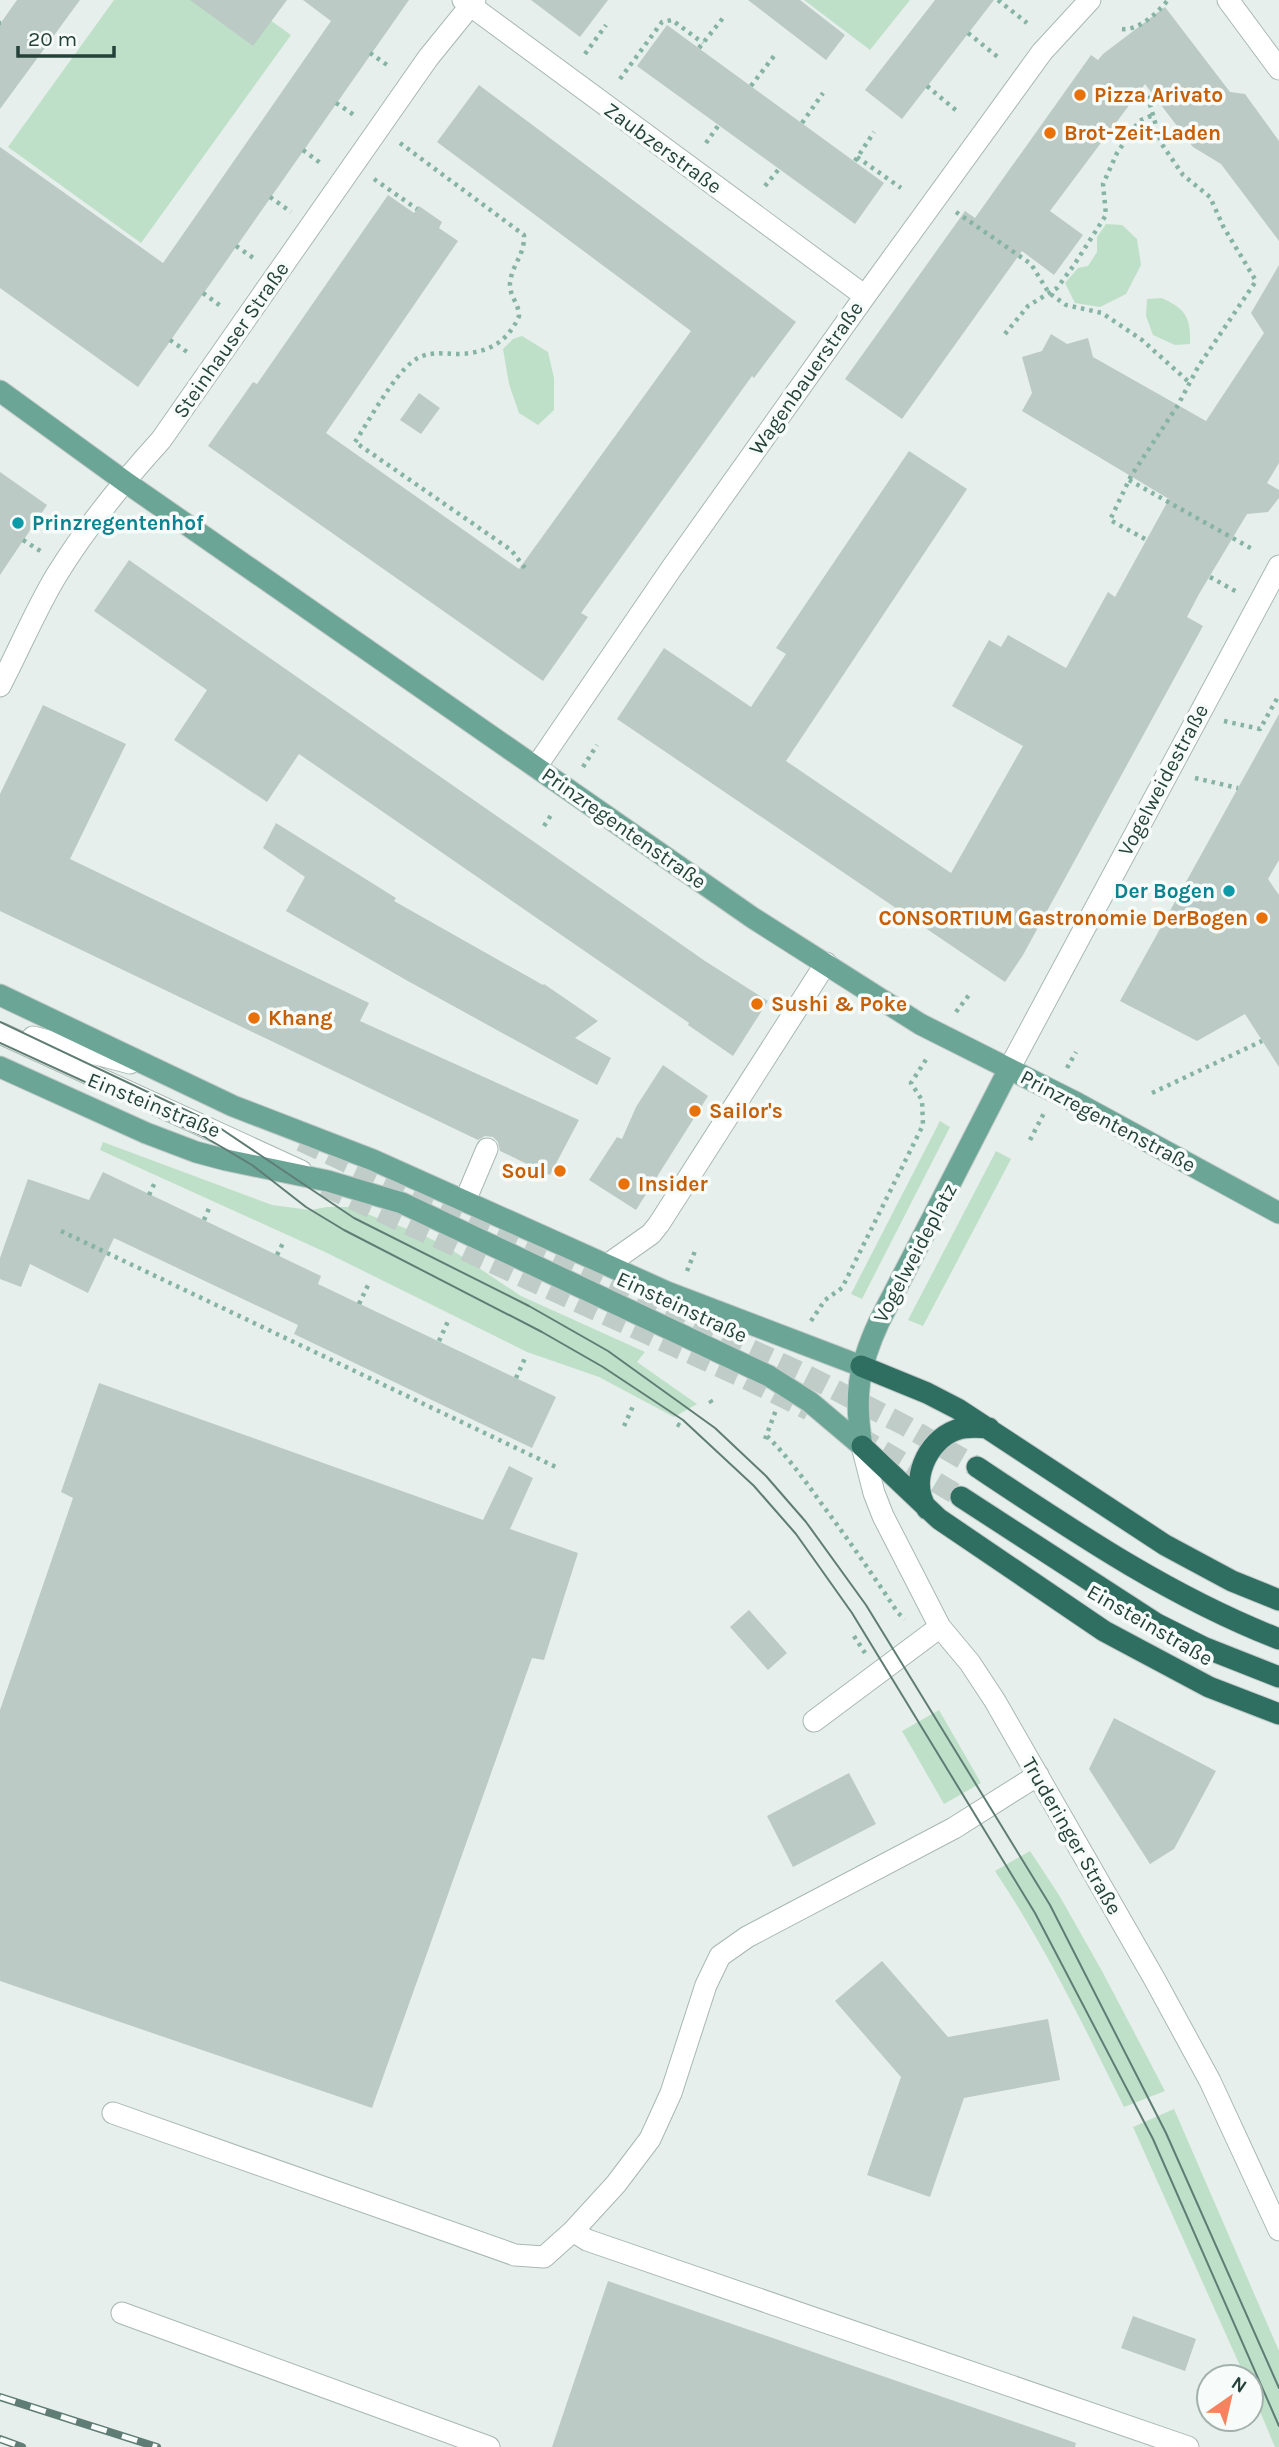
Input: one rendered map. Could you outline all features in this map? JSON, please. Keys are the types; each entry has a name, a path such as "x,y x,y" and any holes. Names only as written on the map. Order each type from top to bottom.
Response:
{"highway":[{"name":"Einsteinstraße","path":"861,1366 927,1393 991,1429 1166,1545 1232,1581 1279,1600"},
{"path":"929,1511 919,1490 920,1474 937,1442 956,1430 975,1427 991,1429"},
{"name":"Einsteinstraße","path":"862,1446 929,1511 1038,1588 1135,1649 1209,1687 1279,1714"},
{"path":"977,1467 1118,1560 1204,1606 1279,1639"},
{"path":"961,1497 1157,1624 1203,1647 1279,1677"}],"main road":[{"name":"Prinzregentenstraße","path":"0,391 124,481 753,918 920,1024 1077,1103 1279,1213"},
{"name":"Einsteinstraße","path":"0,995 233,1106 373,1160 667,1292 861,1366"},
{"name":"Vogelweideplatz","path":"862,1446 858,1421 861,1366 879,1322 1009,1069"},
{"name":"Einsteinstraße","path":"6,1070 146,1133 196,1152 317,1178 374,1193 410,1207 769,1376 810,1402 862,1446"}],"street":[{"name":"Wagenbauerstraße","path":"536,767 656,590 864,296 1042,52 1090,0"},
{"path":"1228,0 1279,69"},
{"name":"Zaubzerstraße","path":"469,2 864,296"},
{"name":"Steinhauser Straße","path":"0,686 56,576 124,481 161,440 469,2"},
{"name":"Vogelweidestraße","path":"1009,1069 1279,566"},
{"path":"607,1265 651,1234 659,1224 826,963"},
{"path":"0,1028 156,1070"},
{"path":"0,1033 317,1178"},
{"path":"0,1049 6,1070"},
{"path":"465,1201 487,1149"},
{"name":"Truderinger Straße","path":"862,1446 883,1516 940,1627 970,1663 1038,1775 1155,1980 1210,2081 1279,2230"},
{"path":"814,1721 940,1627"},
{"path":"113,2113 515,2255 544,2256 573,2231 616,2184 649,2139 671,2092 706,1984 720,1956 747,1937 954,1828 1038,1775"},
{"path":"573,2231 587,2240 1188,2447"},
{"path":"122,2313 489,2447"}],"path":[{"path":"998,0 1027,23"},
{"path":"1122,29 1129,30 1157,13 1168,0"},
{"path":"699,48 723,18"},
{"path":"620,79 662,22 672,20 703,43"},
{"path":"585,54 606,25"},
{"path":"968,33 999,58"},
{"path":"370,53 391,68"},
{"path":"751,86 774,56"},
{"path":"927,86 958,112"},
{"path":"802,123 823,93"},
{"path":"1145,539 1111,520 1129,480 1256,281 1223,226 1210,197 1183,174 1161,143 1147,94"},
{"path":"336,103 357,117"},
{"path":"1005,334 1027,306 1057,288 1107,215 1103,184 1117,153 1139,121 1153,115"},
{"path":"706,142 718,126"},
{"path":"379,129 524,234 525,248 511,274 510,291 520,311 507,338 499,345 486,349 460,354 430,353 413,360 355,442 511,550 525,568"},
{"path":"874,132 856,159 901,188"},
{"path":"303,150 324,166"},
{"path":"354,165 417,209"},
{"path":"765,186 779,169"},
{"path":"270,197 292,213"},
{"path":"955,212 1031,264 1049,293 1066,305 1102,313 1142,340 1190,383"},
{"path":"236,246 258,262"},
{"path":"203,293 226,309"},
{"path":"170,340 193,357"},
{"path":"1129,480 1254,550"},
{"path":"1198,715 1260,729 1279,695"},
{"path":"1167,772 1238,788"},
{"path":"1152,1093 1262,1041"},
{"path":"825,1300 842,1288 923,1125 922,1100 911,1083"},
{"path":"149,1195 156,1180"},
{"path":"204,1220 210,1206"},
{"path":"61,1231 558,1468"},
{"path":"277,1255 284,1241"},
{"path":"687,1271 695,1251"},
{"path":"359,1304 370,1281"},
{"path":"439,1341 449,1319"},
{"path":"516,1378 526,1356"},
{"path":"624,1426 634,1405"},
{"path":"765,1439 767,1436 781,1450 862,1557 898,1613"}],"green space":[{"path":"114,0 242,0 291,35 141,243 8,147"},
{"path":"804,0 910,0 870,50"},
{"path":"1106,224 1122,225 1137,239 1141,265 1126,294 1100,307 1075,303 1065,283 1078,268 1088,266 1097,252 1097,237"},
{"path":"1162,298 1177,306 1185,315 1190,344 1175,345 1153,335 1146,316 1147,299"},
{"path":"522,336 548,352 554,378 554,410 538,425 519,413 509,384 503,349 513,339"},
{"path":"940,1121 950,1127 862,1299 851,1294"},
{"path":"103,1142 272,1205 310,1210 348,1207 421,1234 449,1248 521,1296 645,1352 637,1362 697,1404 674,1417 599,1377 527,1352 325,1252 100,1150"},
{"path":"996,1151 1011,1159 923,1326 908,1320"},
{"path":"939,1710 981,1783 944,1804 902,1731"},
{"path":"1030,1851 1059,1895 1102,1971 1165,2091 1124,2107 1047,1957 995,1871"},
{"path":"1174,2109 1279,2351 1279,2447 1275,2447 1265,2423 1265,2363 1239,2363 1133,2127"}],"building":[{"path":"17,0 80,0 0,109 0,24"},
{"path":"190,0 287,0 253,46"},
{"path":"303,0 409,0 138,387 0,288 0,147 163,263 331,21"},
{"path":"531,0 608,0 580,37"},
{"path":"748,0 800,0 845,35 826,60"},
{"path":"935,0 994,0 902,119 865,90"},
{"path":"1165,7 1230,92 1245,94 1279,141 1279,241 1221,164 1193,147 1145,84 1050,211 1083,235 1054,275 1022,251 902,419 845,379 965,211 975,218 1091,55 1098,60"},
{"path":"667,25 884,183 855,224 637,66"},
{"path":"479,85 796,322 754,378 752,376 581,613 588,617 543,681 208,446 253,382 257,384 388,195 414,213 419,206 442,222 439,228 458,241 326,433 519,569 691,331 437,142"},
{"path":"1279,265 1279,463 1267,483 1279,490 1279,498 1268,512 1247,514 1199,594 1187,617 1203,626 1023,955 1005,982 617,719 664,648 751,707 786,654 776,648 909,451 967,489 786,761 951,873 1023,746 952,706 989,640 1001,647 1008,635 1066,668 1108,592 1115,597 1169,499 1022,411 1032,393 1022,357 1042,351 1051,334 1067,344 1088,338 1093,357 1206,421 1264,333 1251,313"},
{"path":"419,393 440,408 421,434 400,420"},
{"name":"Prinzregentenhof","path":"0,472 47,505 0,575"},
{"path":"129,560 705,961 768,1001 733,1056 299,754 267,802 174,740 207,690 94,611"},
{"path":"43,705 126,744 70,859 369,1003 360,1021 579,1120 550,1175 500,1151 498,1142 493,1137 485,1136 478,1140 0,911 0,794"},
{"name":"Der Bogen","path":"1279,714 1279,860 1268,879 1279,895 1279,1067 1245,1014 1197,1041 1120,1001"},
{"path":"276,823 396,898 394,901 544,984 598,1021 575,1038 611,1058 597,1085 286,911 305,877 263,848"},
{"path":"663,1065 708,1096 636,1210 589,1180 617,1137 622,1139 636,1107"},
{"path":"103,1172 321,1276 318,1284 556,1397 532,1448 294,1334 298,1325 114,1238 88,1293 30,1264 21,1287 0,1279 0,1258 28,1179 89,1200"},
{"path":"99,1383 483,1520 509,1466 533,1478 510,1529 578,1553 544,1660 532,1658 372,2108 0,1981 0,1710 73,1498 61,1492"},
{"path":"749,1610 787,1653 768,1670 730,1627"},
{"path":"1114,1718 1216,1771 1174,1849 1150,1864 1089,1769"},
{"path":"849,1773 876,1824 793,1867 767,1816"},
{"path":"882,1961 948,2037 1048,2019 1060,2080 964,2098 930,2197 867,2175 901,2077 835,2001"},
{"path":"608,2281 1076,2443 1075,2447 552,2447"},
{"path":"1133,2316 1196,2339 1185,2371 1121,2348"}],"tunnel":[{"path":"301,1141 804,1374 904,1425 977,1467"},
{"path":"324,1186 809,1410"},
{"path":"856,1435 961,1497"}],"tram line":[{"path":"0,1022 211,1122 354,1218 529,1306 608,1351 715,1428 766,1476 806,1522 866,1605 1050,1905 1166,2133 1279,2388"},
{"path":"0,1043 203,1136 252,1165 306,1207 344,1230 542,1332 603,1367 683,1420 754,1486 796,1534 852,1613 1035,1913 1153,2139 1279,2426"}],"railway":[{"path":"0,2397 157,2447"},
{"path":"0,2439 22,2447"}],"place":[{"name":"Pizza Arivato","path":"1080,95"},
{"name":"Brot-Zeit-Laden","path":"1050,133"},
{"name":"Prinzregentenhof","path":"18,523"},
{"name":"Der Bogen","path":"1229,891"},
{"name":"CONSORTIUM Gastronomie DerBogen","path":"1262,918"},
{"name":"Sushi & Poke","path":"757,1004"},
{"name":"Khang","path":"254,1018"},
{"name":"Sailor's","path":"695,1111"},
{"name":"Soul","path":"560,1171"},
{"name":"Insider","path":"624,1184"}]}
